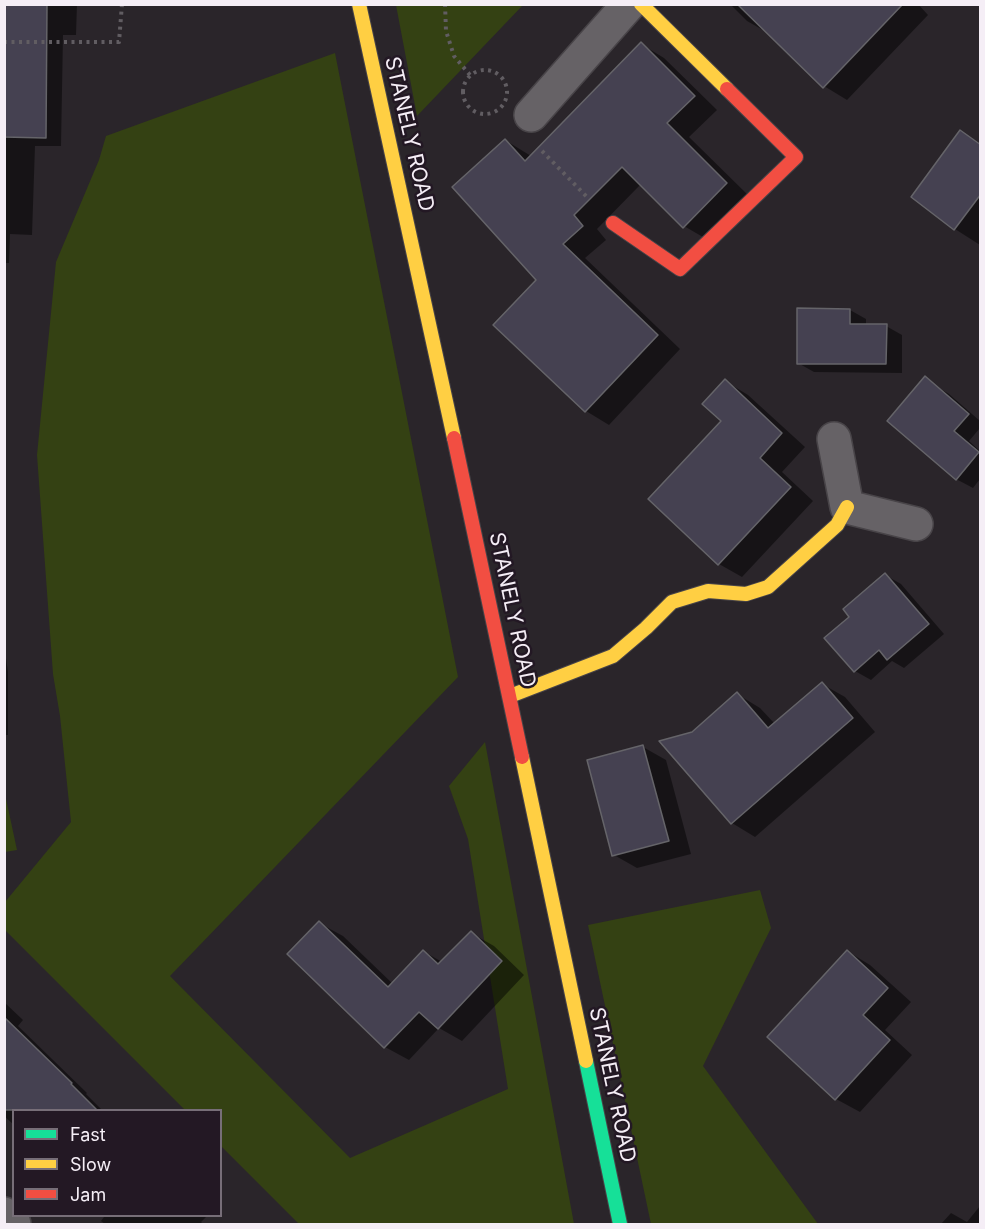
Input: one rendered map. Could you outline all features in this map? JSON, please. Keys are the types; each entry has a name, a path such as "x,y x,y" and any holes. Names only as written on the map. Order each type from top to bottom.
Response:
{"street":[{"name":"STANELY ROAD","path":"359,4 510,696 620,1224"},
{"path":"531,115 629,4"},
{"path":"613,223 680,269 796,157 640,4"},
{"path":"510,696 613,656 672,602 708,591 746,594 768,587 837,525 847,507 834,440"},
{"path":"847,507 916,524"},
{"path":"4,1214 14,1224"}],"path":[{"path":"4,42 119,42 122,4"},
{"path":"445,4 446,31 454,56 470,75"},
{"path":"484,69 498,73 502,78 508,91 503,106 498,111 483,115 475,113 464,102 463,87 470,75 484,69"},
{"path":"531,115 535,143 613,223"}],"green space":[{"path":"396,4 523,5 417,116"},
{"path":"335,53 458,677 170,976 350,1158 508,1089 468,839 449,786 485,742 574,1224 299,1224 222,1147 222,1109 184,1109 5,930 5,902 71,822 60,716 53,674 37,455 56,262 99,160 106,136"},
{"path":"5,794 17,850 4,852"},
{"path":"760,890 771,928 703,1066 818,1224 651,1224 588,925"}],"building":[{"path":"4,4 47,4 46,138 4,137"},
{"path":"737,4 903,4 823,88"},
{"path":"641,42 695,96 667,123 727,183 683,228 622,167 574,215 583,226 563,244 658,335 585,412 493,325 536,280 452,187 505,139 525,161"},
{"path":"960,130 981,145 981,194 954,230 911,197"},
{"path":"797,308 850,309 850,324 887,324 886,364 797,364"},
{"path":"925,376 969,414 954,431 979,452 956,480 887,421"},
{"path":"725,379 782,433 760,458 791,487 718,565 648,499 721,421 702,404"},
{"path":"885,573 929,624 887,660 879,650 854,672 824,638 849,617 843,609"},
{"path":"822,682 853,718 731,824 659,741 692,732 737,692 768,728"},
{"path":"643,745 669,841 612,856 587,760"},
{"path":"319,921 388,987 423,950 438,964 471,931 502,961 438,1029 419,1012 384,1048 287,954"},
{"path":"847,950 888,988 863,1015 890,1040 835,1100 767,1037"},
{"path":"4,1017 96,1109 4,1110"}],"traffic: fast":[{"path":"586,1061 620,1224"}],"traffic: slow":[{"path":"359,4 454,438"},
{"path":"641,4 727,89"},
{"path":"510,696 613,656 672,602 708,591 746,594 768,587 837,525 847,507"},
{"path":"522,757 586,1061"}],"traffic: jam":[{"path":"613,223 680,269 796,157 727,89"},
{"path":"454,438 522,757"}]}
